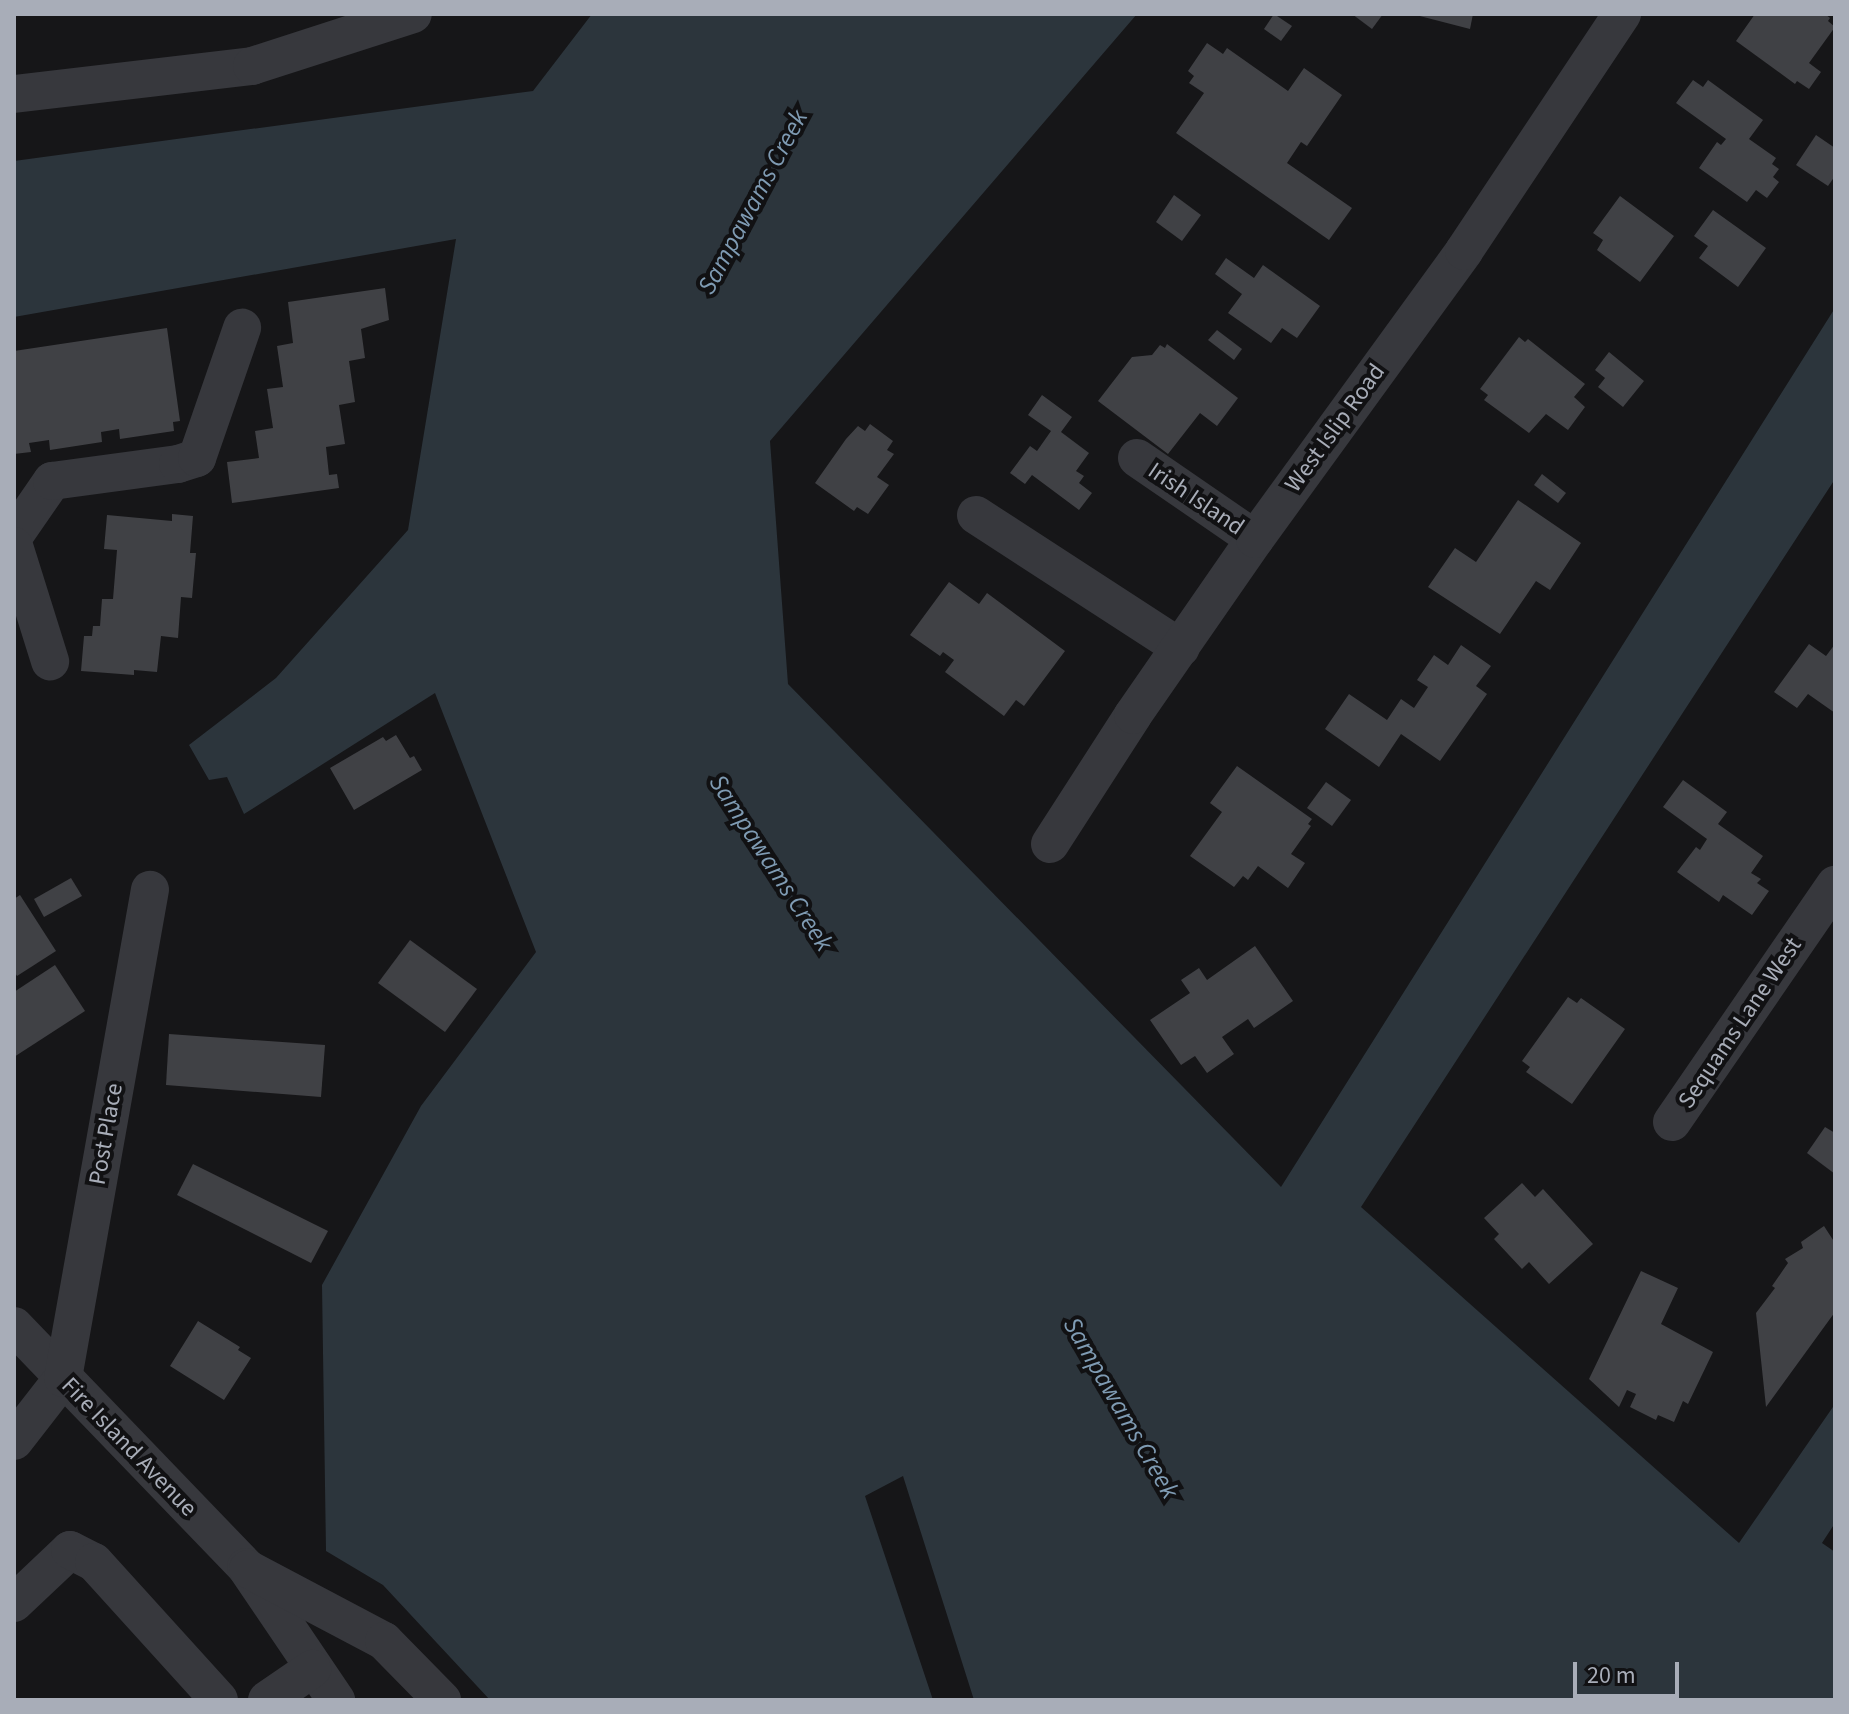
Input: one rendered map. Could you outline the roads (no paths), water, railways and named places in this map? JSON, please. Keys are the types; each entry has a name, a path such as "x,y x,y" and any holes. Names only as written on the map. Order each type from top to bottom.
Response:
{"street":[{"path":"14,94 252,66 413,14"},
{"name":"West Islip Road","path":"1050,844 1255,539 1464,251 1622,14"},
{"path":"14,536 52,481 178,464 197,458 242,328"},
{"name":"Irish Island","path":"1137,458 1255,539"},
{"path":"976,515 1181,648"},
{"path":"14,546 50,661"},
{"name":"Sequams Lane West","path":"1672,1122 1835,885"},
{"name":"Post Place","path":"63,1378 150,890"},
{"name":"Fire Island Avenue","path":"14,1326 246,1567"},
{"path":"14,1441 63,1378"},
{"path":"14,1603 70,1550 94,1562 219,1700"},
{"path":"246,1567 312,1669 336,1700"},
{"path":"246,1567 384,1641 442,1700"},
{"path":"267,1700 312,1669"}],"water":[{"name":"Sampawams Creek","path":"592,14 1137,14 770,441 788,684 1281,1187 1835,308 1835,479 1361,1207 1739,1543 1835,1404 1835,1523 1822,1543 1835,1552 1835,1700 974,1700 903,1476 865,1496 933,1700 490,1700 383,1585 326,1551 322,1285 421,1106 536,952 435,693 244,814 227,777 209,780 189,745 276,678 408,530 456,239 14,317 14,161 533,91"}]}
